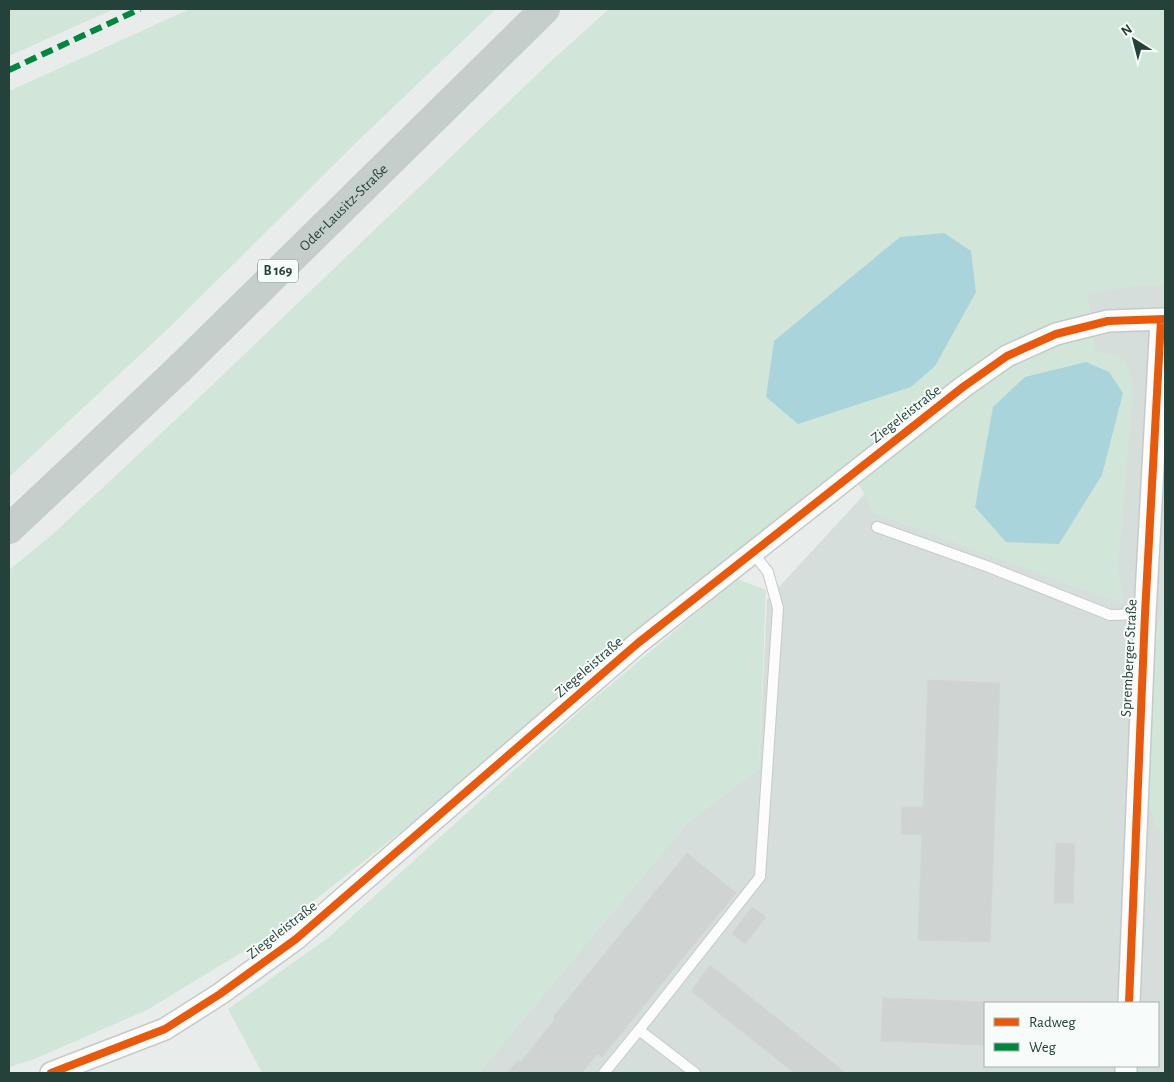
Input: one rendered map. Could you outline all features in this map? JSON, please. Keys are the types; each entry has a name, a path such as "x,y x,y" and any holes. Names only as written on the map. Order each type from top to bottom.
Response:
{"highway":[{"name":"Oder-Lausitz-Straße","path":"9,529 186,363 545,9"}],"street":[{"name":"Ziegeleistraße","path":"51,1073 166,1029 220,994 296,939 638,644 962,387 1006,356 1056,334 1108,321 1163,319"},
{"name":"Spremberger Straße","path":"1129,1002 1144,614 1163,319"}],"lane":[{"path":"877,526 989,567 1110,615 1144,614"},
{"path":"604,1073 760,876 778,608 768,572 753,553"},
{"path":"639,1030 695,1073"}],"shaded area":[{"path":"1165,188 1165,1073 478,1073 688,822 759,768 767,600 963,387 1093,325 1086,292"}],"green space":[{"path":"9,9 114,9 9,56"},
{"path":"190,9 496,9 361,138 171,326 9,477 9,91"},
{"path":"609,9 1165,9 1165,286 1140,286 1086,293 1093,325 1095,352 1112,354 1122,359 1128,368 1133,384 1118,567 1123,603 874,513 857,481 838,485 272,934 147,1010 32,1060 9,1067 9,570 54,533 186,410 550,62"},
{"path":"737,579 766,590 759,768 688,822 478,1073 262,1073 228,1009 329,937 590,702"},
{"path":"1165,604 1165,837 1157,828 1149,804 1156,629"}],"water":[{"path":"944,233 971,251 976,292 935,366 911,387 798,424 766,397 774,341 900,237"},
{"path":"1086,362 1109,372 1123,393 1102,475 1059,544 1006,542 975,507 993,407 1025,377"}],"building":[{"path":"928,680 1000,683 990,942 918,940 922,835 901,834 902,807 923,807"},
{"path":"1056,843 1075,844 1073,903 1054,903"},
{"path":"687,853 736,893 602,1057 553,1017"},
{"path":"752,907 766,917 745,944 732,934"},
{"path":"710,965 793,1031 773,1056 691,991"},
{"path":"883,998 986,1002 984,1002 984,1045 881,1041"},
{"path":"555,1019 597,1054 582,1073 507,1073 518,1060 521,1062"},
{"path":"793,1031 846,1073 794,1073 773,1056"}],"marked path":[{"path":"9,70 140,9"}],"cycle path":[{"path":"51,1073 165,1029 220,994 296,939 638,643 963,387 1007,356 1056,334 1108,321 1165,319"},
{"path":"1129,1002 1145,614 1161,320"}]}
